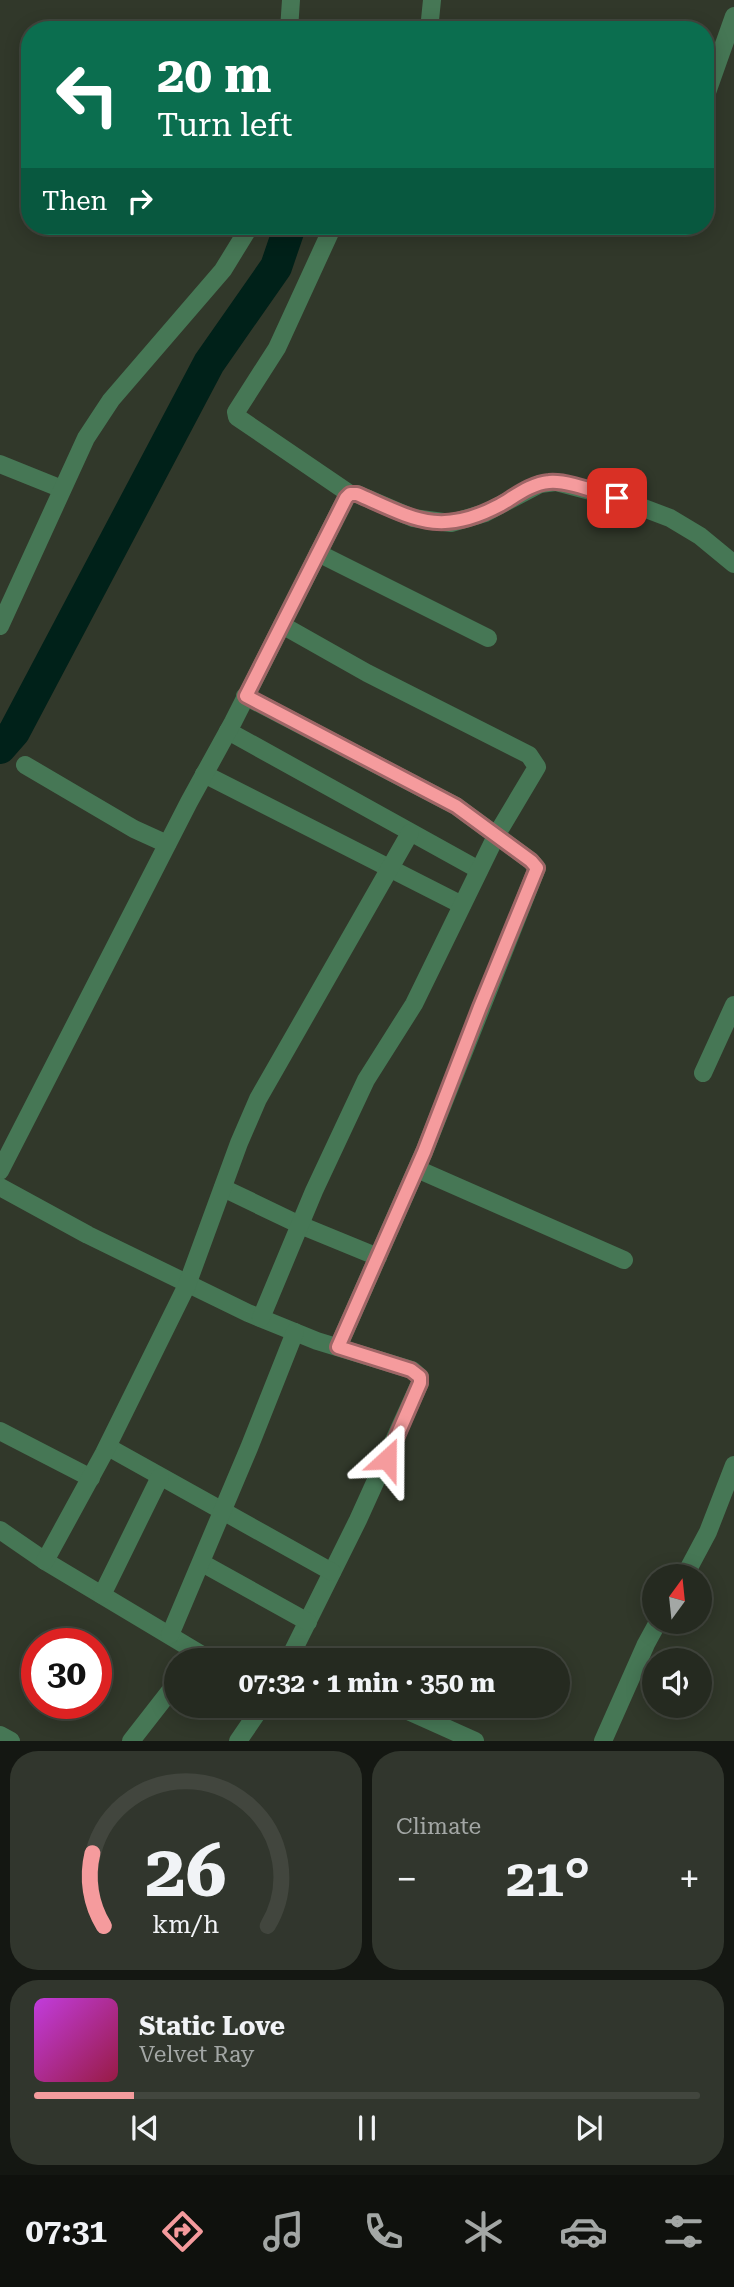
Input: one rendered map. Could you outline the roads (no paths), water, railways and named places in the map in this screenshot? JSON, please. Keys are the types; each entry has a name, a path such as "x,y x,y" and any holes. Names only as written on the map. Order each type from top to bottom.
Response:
{"street":[{"path":"290,21 291,0"},
{"path":"430,21 432,0"},
{"path":"714,73 734,16"},
{"path":"2,619 86,438 110,400 223,270 244,235"},
{"path":"329,235 277,348 236,412 237,417 350,494 357,494 413,518 451,523 463,521 485,513 540,484 556,482 617,498 670,518 700,536 734,564"},
{"path":"0,464 62,489"},
{"path":"0,1171 350,494"},
{"path":"318,554 488,638"},
{"path":"261,1318 300,1225 370,1073 414,1004 496,834 537,768 529,755 367,673 282,625"},
{"path":"246,696 456,806 537,868 417,1169 338,1347"},
{"path":"228,731 480,870"},
{"path":"25,765 134,829 167,844"},
{"path":"204,774 462,905"},
{"path":"45,1561 108,1447 187,1285 258,1100 410,833"},
{"path":"703,1073 734,1005"},
{"path":"417,1169 624,1260"},
{"path":"0,1187 187,1285 295,1332 411,1370 420,1377 420,1383 387,1459 295,1648"},
{"path":"223,1188 300,1225 377,1257"},
{"path":"170,1636 295,1332"},
{"path":"0,1431 91,1478"},
{"path":"108,1447 332,1572"},
{"path":"691,1564 709,1532 734,1465"},
{"path":"102,1595 160,1477"},
{"path":"0,1530 45,1561 187,1648"},
{"path":"202,1563 308,1622"},
{"path":"603,1741 651,1634"},
{"path":"131,1741 164,1699"},
{"path":"238,1741 254,1718"},
{"path":"418,1718 450,1736 475,1741"},
{"path":"0,1735 11,1741"}],"waterway":[{"path":"0,748 14,732 209,363 276,267 287,235"}]}
